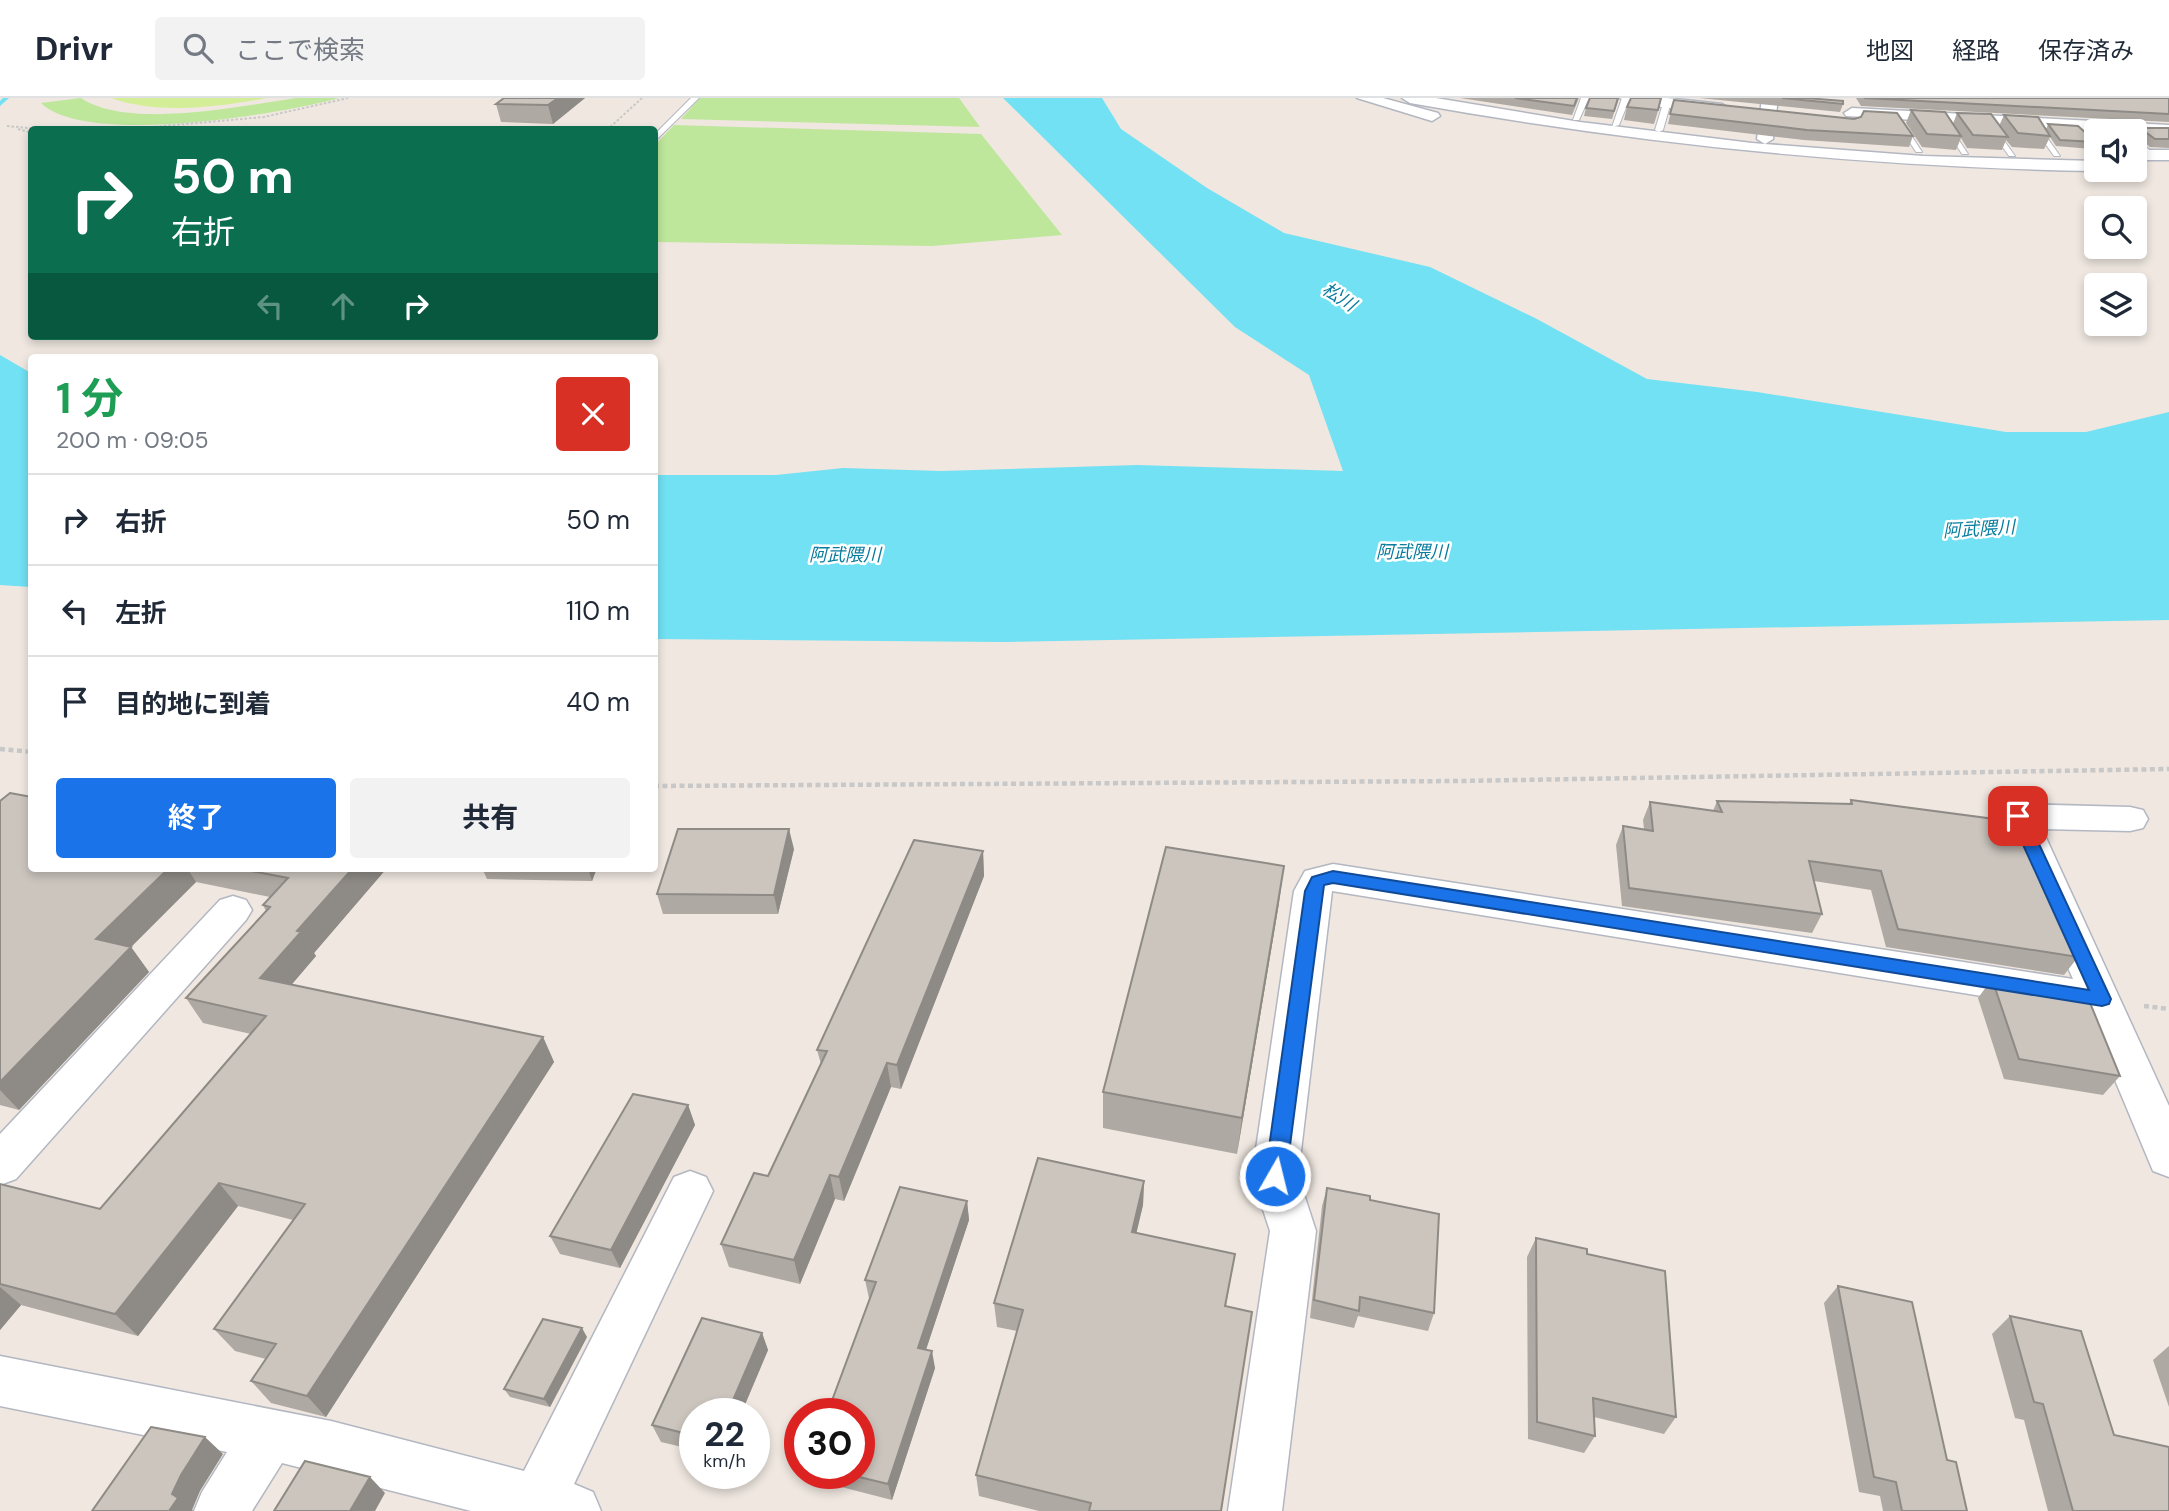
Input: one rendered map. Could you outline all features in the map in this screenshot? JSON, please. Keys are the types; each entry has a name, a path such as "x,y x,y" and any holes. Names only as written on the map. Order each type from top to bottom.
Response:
{"street":[{"path":"1365,98 1435,117"},
{"path":"1410,98 1595,130 1798,155 2084,166"},
{"path":"1627,98 1718,103 1763,110 1765,139"},
{"path":"1987,102 1989,121"},
{"path":"1716,135 1718,103"},
{"path":"2038,104 2039,124"},
{"path":"1539,105 1537,111 1659,130 1765,139 1809,138 1891,151 2084,155"},
{"path":"2105,105 2114,119"},
{"path":"1861,147 1849,110 1894,117 2039,124 2084,131"},
{"path":"2147,130 2169,130"},
{"path":"2147,155 2169,155"},
{"path":"2147,167 2169,167"},
{"path":"2130,819 2018,816 2102,999 2169,1157"},
{"path":"1255,1511 1293,1231 1275,1176 1313,891 1318,881 1333,877 2102,999"},
{"path":"0,1165 233,910"},
{"path":"0,1381 331,1447 565,1508 690,1191"},
{"path":"221,1511 270,1435"}],"lane":[{"path":"658,136 695,98"},
{"path":"1576,118 1585,98"},
{"path":"1615,125 1627,98"},
{"path":"1659,130 1672,101"},
{"path":"1894,117 1919,150"},
{"path":"1940,119 1965,152"},
{"path":"1989,121 2012,154"},
{"path":"2039,124 2057,154"}],"path":[{"path":"178,126 290,113 348,98"},
{"path":"611,126 642,98"},
{"path":"0,124 28,132"},
{"path":"7,126 28,128"},
{"path":"0,749 28,752"},
{"path":"658,786 1446,781 2169,769"}],"green space":[{"path":"81,98 102,108 127,113 155,114 217,110 296,98 339,98 275,112 231,118 140,125 98,123 64,116 41,103"},
{"path":"111,98 267,98 229,104 168,108"},
{"path":"700,98 959,98 980,127 681,119"},
{"path":"674,125 981,134 1062,235 932,246 658,242 658,142"}],"water":[{"path":"1003,98 1102,98 1121,129 1207,188 1284,233 1430,267 1535,318 1647,379 1757,392 2006,432 2086,432 2169,412 2169,620 1005,642 658,639 658,475 776,475 843,468 941,471 1137,465 1343,471 1309,375 1235,327"},
{"path":"0,355 28,371 28,587 0,585"}],"building":[{"path":"504,98 558,98 548,105 496,104"},
{"path":"1515,98 1577,98 1574,106"},
{"path":"1590,98 1618,98 1614,111 1586,108"},
{"path":"1631,98 1661,98 1658,110 1627,107"},
{"path":"1782,98 1843,101 1843,104"},
{"path":"1864,98 2169,98 2169,114"},
{"path":"1674,100 1854,119 1861,117 1864,111 1897,113 1913,136 1807,130 1670,114"},
{"path":"1911,110 1945,112 1961,136 1927,134"},
{"path":"1957,113 1991,114 2008,137 1973,135"},
{"path":"2004,115 2038,117 2050,136 2018,133"},
{"path":"2048,124 2078,126 2084,131 2084,141 2060,140"},
{"path":"2147,128 2169,128 2169,139 2155,139 2147,133"},
{"path":"10,793 28,796 28,872 165,872 96,939 131,947 0,1082 0,801"},
{"path":"1851,800 2017,822 2050,901 2056,902 2078,957 1898,929 1881,871 1809,861 1822,914 1629,888 1623,826 1653,831 1650,802 1722,812 1717,801 1852,804"},
{"path":"678,829 789,829 774,895 657,894"},
{"path":"914,840 983,851 897,1065 887,1063 839,1177 830,1175 794,1260 721,1244 754,1173 768,1176 827,1051 817,1050"},
{"path":"1166,847 1284,866 1242,1118 1103,1092"},
{"path":"256,872 349,872 260,978 543,1037 307,1396 251,1381 276,1344 214,1329 305,1204 219,1183 115,1314 0,1284 0,1184 100,1209 266,1016 186,998 270,907 263,905 288,878"},
{"path":"1992,979 2086,993 2120,1076 2019,1059"},
{"path":"633,1094 688,1105 611,1250 550,1236"},
{"path":"1038,1158 1144,1181 1132,1232 1235,1254 1225,1306 1252,1312 1221,1511 1089,1511 1091,1503 976,1475 1023,1310 994,1303"},
{"path":"900,1187 967,1201 918,1348 932,1351 888,1484 875,1481 875,1398 833,1398 876,1282 865,1280"},
{"path":"1327,1188 1439,1214 1434,1313 1360,1297 1359,1311 1314,1300"},
{"path":"1536,1238 1587,1249 1587,1254 1665,1271 1676,1417 1593,1398 1595,1436 1537,1422"},
{"path":"1838,1286 1912,1302 1947,1460 1956,1462 1967,1511 1902,1511 1896,1482 1874,1477"},
{"path":"2010,1316 2081,1331 2114,1435 2169,1447 2169,1511 2073,1511 2043,1404 2034,1402"},
{"path":"702,1318 762,1333 734,1398 679,1398 679,1432 652,1425"},
{"path":"543,1319 582,1328 544,1399 504,1389"},
{"path":"151,1427 205,1437 181,1475 172,1494 178,1498 169,1511 92,1511"},
{"path":"305,1461 370,1477 350,1511 274,1511"}],"waterway":[{"path":"0,104 6,98"}],"route":[{"path":"1275,1176 1313,891 1318,881 1333,877 2102,999 2018,816"}],"water label":[{"name":"松川","path":"1339,297"},
{"name":"阿武隈川","path":"1979,529"},
{"name":"阿武隈川","path":"1412,552"},
{"name":"阿武隈川","path":"845,555"}]}
